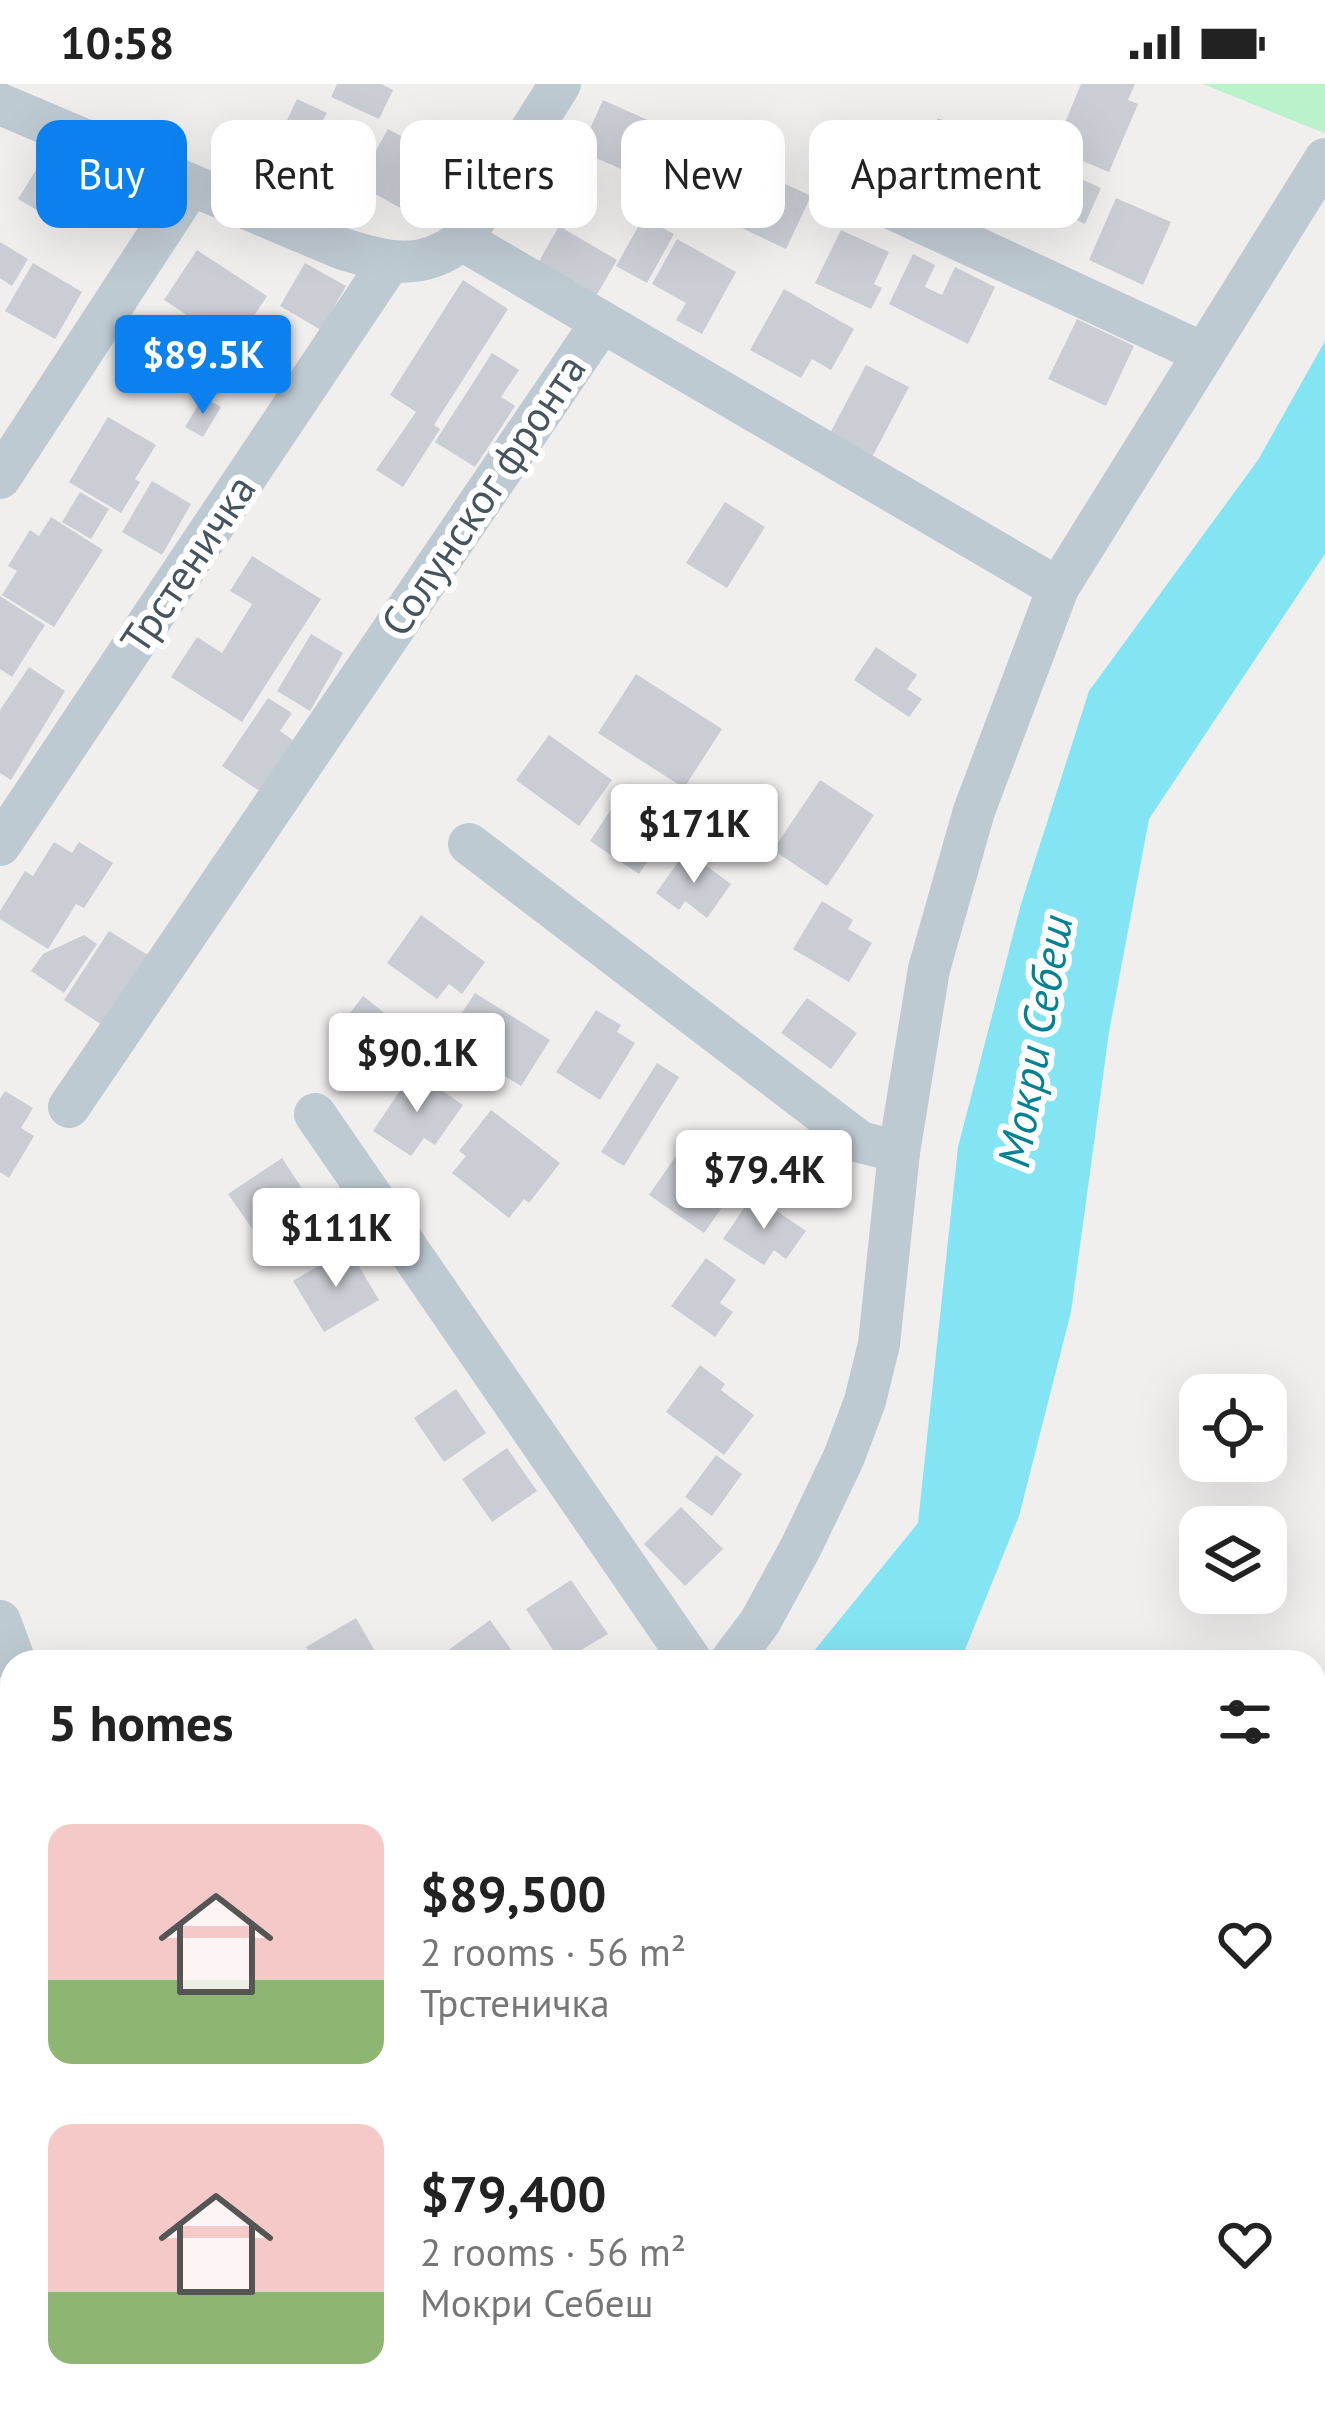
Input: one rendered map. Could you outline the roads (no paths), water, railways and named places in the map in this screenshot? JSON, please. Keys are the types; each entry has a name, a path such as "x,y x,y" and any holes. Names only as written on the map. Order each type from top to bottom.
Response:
{"street":[{"path":"0,104 340,248 409,264 429,260 462,240 560,84"},
{"path":"739,1650 801,1547 865,1401 879,1344 899,1152 928,969 974,811 1058,588 1325,159"},
{"path":"0,478 190,185"},
{"path":"934,228 1203,353"},
{"path":"462,240 602,322"},
{"name":"Трстеничка","path":"0,844 388,262"},
{"name":"Солунског фронта","path":"69,1107 602,322 1058,588"},
{"path":"469,844 860,1142 899,1152"},
{"path":"315,1114 684,1650"},
{"path":"0,1621 11,1650"}],"water":[{"name":"Мокри Себеш","path":"1325,341 1325,554 1149,819 1109,1032 1071,1312 1019,1516 965,1650 815,1650 918,1523 958,1147 1021,904 1089,691 1258,460"}]}
